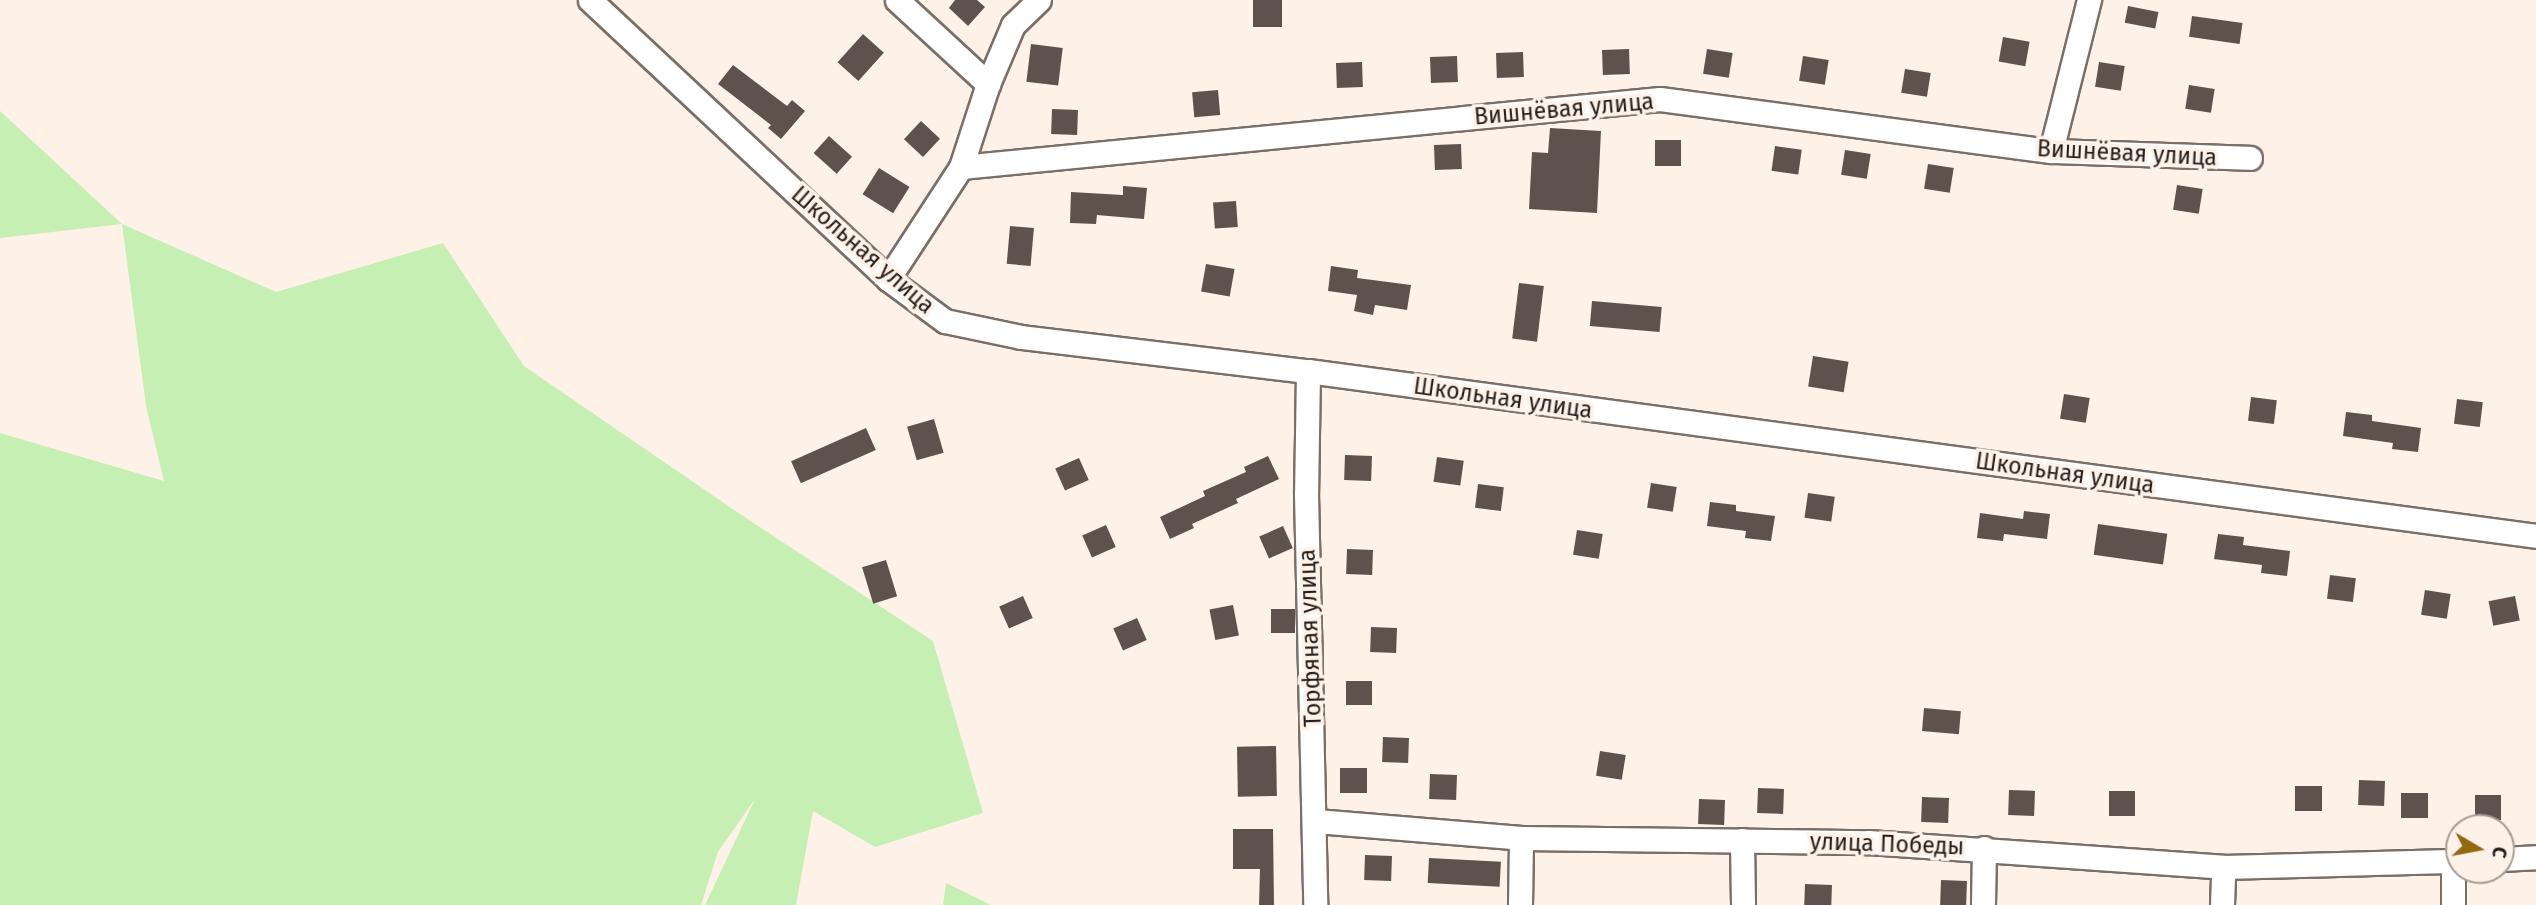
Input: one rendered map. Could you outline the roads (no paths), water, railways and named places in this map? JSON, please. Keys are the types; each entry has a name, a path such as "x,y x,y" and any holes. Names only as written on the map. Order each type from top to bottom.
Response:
{"street":[{"name":"Школьная улица","path":"590,0 888,278 945,321 1021,337 1308,372 2536,536"},
{"path":"897,0 988,84"},
{"path":"888,278 961,167 988,84 1013,25 1039,0"},
{"path":"2051,151 2089,0"},
{"name":"Вишнёвая улица","path":"961,167 1660,99 2051,151 2250,158"},
{"name":"Торфяная улица","path":"1308,372 1306,494 1316,821 1315,905"},
{"name":"улица Победы","path":"1316,821 1521,838 1868,842 1984,848 2223,867 2445,862"},
{"path":"1520,905 1521,838"},
{"path":"1742,840 1743,905"},
{"path":"1983,905 1984,848"},
{"path":"2515,858 2536,857"},
{"path":"2222,905 2223,867"},
{"path":"2452,905 2454,884"}]}
